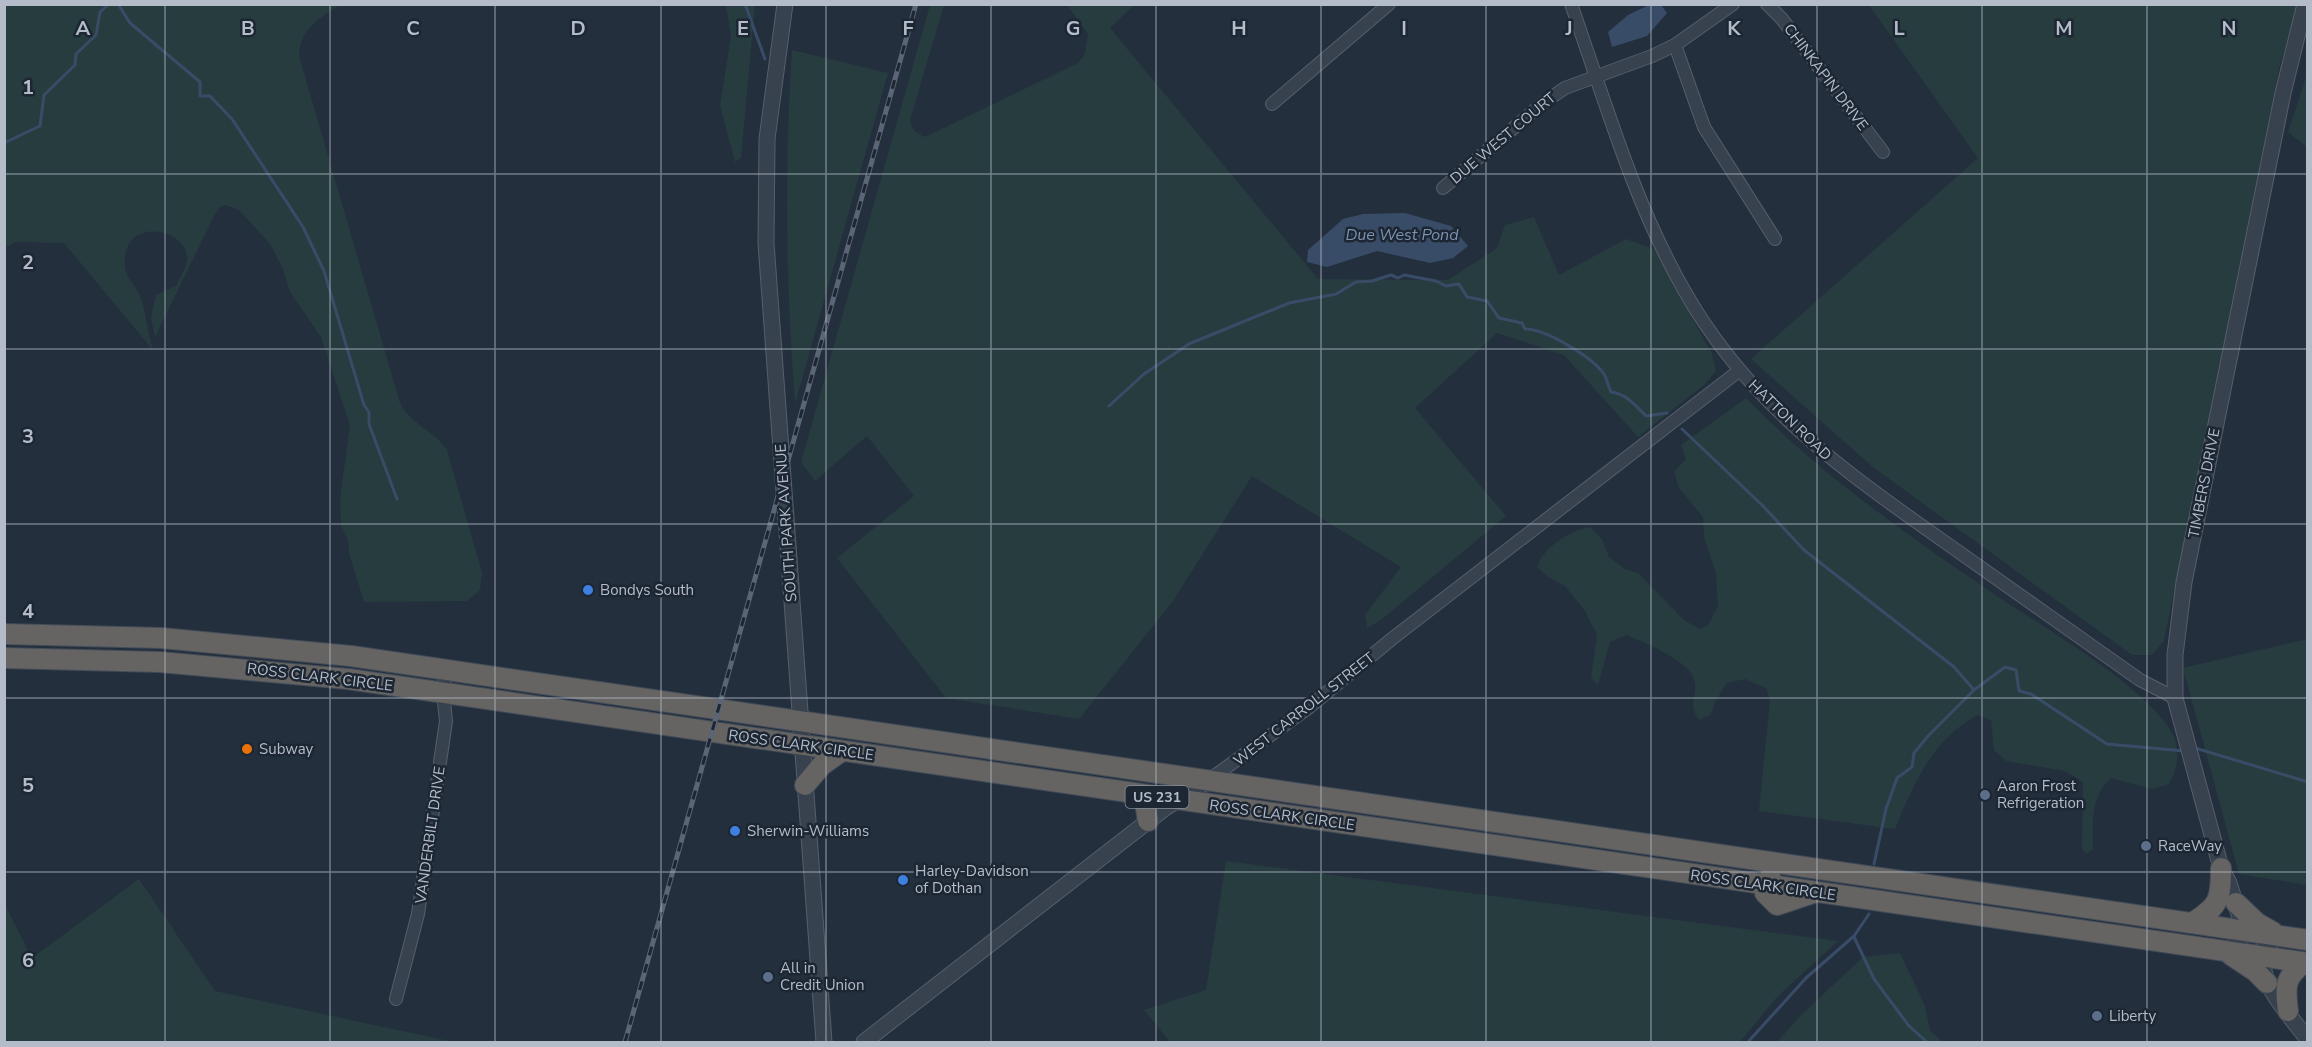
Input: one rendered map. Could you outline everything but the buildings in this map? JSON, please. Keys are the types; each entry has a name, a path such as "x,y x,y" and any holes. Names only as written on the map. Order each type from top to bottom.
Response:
{"highway":[{"name":"ROSS CLARK CIRCLE","path":"4,634 160,638 280,648 446,670 2307,940"},
{"path":"160,638 160,662"},
{"path":"279,671 280,648"},
{"name":"ROSS CLARK CIRCLE","path":"4,658 160,662 279,671 2306,963"},
{"path":"915,761 918,738"},
{"path":"805,785 822,765 842,751"},
{"path":"1061,783 1065,759"},
{"path":"1137,794 1144,802 1148,821"},
{"path":"1600,861 1602,837"},
{"path":"1766,885 1770,876 1790,864"},
{"path":"2192,923 2209,912 2219,900 2222,868"},
{"path":"2236,903 2257,923 2280,936"},
{"path":"2226,952 2255,971 2266,983"},
{"path":"2288,1011 2284,987 2294,970 2306,963"}],"street":[{"name":"SOUTH PARK AVENUE","path":"785,4 771,96 765,207 824,1042"},
{"path":"1272,104 1389,4"},
{"name":"HATTON ROAD","path":"1571,4 1641,200 1672,269 1702,320 1740,370 1800,434 1849,475 2140,680 2175,698"},
{"path":"1596,77 1675,45 1733,4"},
{"name":"CHINKAPIN DRIVE","path":"1767,4 1782,19 1883,152"},
{"name":"TIMBERS DRIVE","path":"2244,930 2222,868 2175,698 2175,655 2184,582 2285,82 2305,4"},
{"path":"1675,45 1704,127 1775,239"},
{"name":"DUE WEST COURT","path":"1443,188 1542,103 1565,87 1596,77"},
{"name":"WEST CARROLL STREET","path":"864,1042 1148,821 1308,708 1393,638 1740,370"},
{"name":"VANDERBILT DRIVE","path":"396,999 418,914 446,721 443,693 446,670"},
{"path":"2226,952 2238,942 2244,930"},
{"path":"2280,936 2265,945 2261,957 2266,983 2288,1011 2307,1041"}],"green space":[{"path":"4,5 339,5 318,20 307,32 300,46 299,56 400,403 410,417 436,437 447,450 482,573 480,590 467,601 364,602 349,553 348,540 341,526 340,499 350,425 321,337 290,292 283,269 270,244 239,210 225,205 219,208 155,337 151,318 156,295 176,286 187,263 185,249 178,240 167,234 155,232 143,233 133,239 126,250 127,275 142,303 153,350 64,243 15,242 5,248"},
{"path":"726,5 755,5 741,158 735,162 720,106 731,36"},
{"path":"930,5 944,5 910,120 914,131 925,137 1078,63 1085,54 1088,34 1067,5 1134,5 1110,28 1318,279 1448,280 1497,248 1505,225 1534,217 1559,275 1626,239 1654,249 1712,354 1716,371 1705,384 1638,437 1564,355 1497,333 1415,408 1506,516 1381,620 1367,628 1365,615 1401,567 1252,476 1173,601 1079,719 946,698 837,558 914,496 867,436 815,481 801,462"},
{"path":"1869,5 2298,5 2280,64 2164,641 2152,655 2132,655 1874,468 1751,359 1978,158"},
{"path":"792,50 888,73 795,404 787,227"},
{"path":"2307,74 2308,147 2288,132"},
{"path":"1746,398 1805,454 1868,504 1966,575 2089,656 2152,707 2172,732 2177,747 2177,762 2169,784 2152,789 2111,778 2099,793 2096,802 2093,820 2093,849 2086,854 2082,849 2083,782 2065,771 2006,761 1994,750 1991,720 1978,715 1949,736 1926,764 1895,829 1759,811 1770,700 1766,688 1745,679 1727,683 1710,715 1699,720 1693,708 1695,685 1690,672 1665,653 1627,635 1610,642 1598,685 1591,677 1597,635 1585,611 1565,586 1548,577 1537,567 1540,560 1551,546 1566,536 1590,527 1602,539 1609,557 1625,569 1638,573 1684,620 1700,629 1708,625 1718,606 1716,574 1704,537 1703,517 1679,488 1674,472 1686,459 1681,445"},
{"path":"2308,639 2307,885 2239,874 2183,668"},
{"path":"1226,861 1838,941 1777,997 1740,1042 1170,1042 1144,1010 1206,990"},
{"path":"139,879 215,991 454,1042 5,1042 5,905 32,958"},
{"path":"1900,953 1925,1006 1930,1031 1943,1042 1777,1042 1800,1016 1863,957"}],"water":[{"path":"1651,4 1661,5 1667,13 1647,36 1612,47 1608,32 1628,15"},
{"name":"Due West Pond","path":"1405,213 1451,226 1468,246 1453,258 1430,263 1377,251 1327,267 1307,262 1308,250 1343,219 1363,214"}],"waterway":[{"path":"4,143 40,126 44,95 75,65 76,54 96,35 100,12 109,4"},
{"path":"118,4 130,23 200,82 200,96 210,96 232,119 303,227 324,271 364,405 369,412 369,424 397,499"},
{"path":"745,4 765,59"},
{"path":"1109,406 1144,374 1189,344 1289,303 1336,294 1356,282 1372,281 1391,275 1398,278 1404,275 1436,281 1446,286 1459,284 1467,297 1487,301 1499,318 1522,323 1525,329 1545,334 1579,352 1604,374 1611,392 1626,397 1646,416 1667,413"},
{"path":"1682,429 1763,506 1804,550 1954,667 1974,690"},
{"path":"1874,864 1886,809 1897,778 1912,767 1914,753 1928,736 1974,690 2005,667 2016,670 2019,691 2031,694 2107,744 2184,751"},
{"path":"2195,748 2308,782"},
{"path":"1748,1042 1806,978 1854,936 1869,914"},
{"path":"1854,937 1874,979 1909,1026 1927,1042"}],"railway":[{"path":"625,1042 916,4"}],"place":[{"name":"Bondys South","path":"588,590"},
{"name":"Subway","path":"247,749"},
{"name":"Aaron Frost Refrigeration","path":"1985,795"},
{"name":"Sherwin-Williams","path":"735,831"},
{"name":"RaceWay","path":"2146,846"},
{"name":"Harley-Davidson of Dothan","path":"903,880"},
{"name":"All in Credit Union","path":"768,977"},
{"name":"Liberty","path":"2097,1016"}]}
